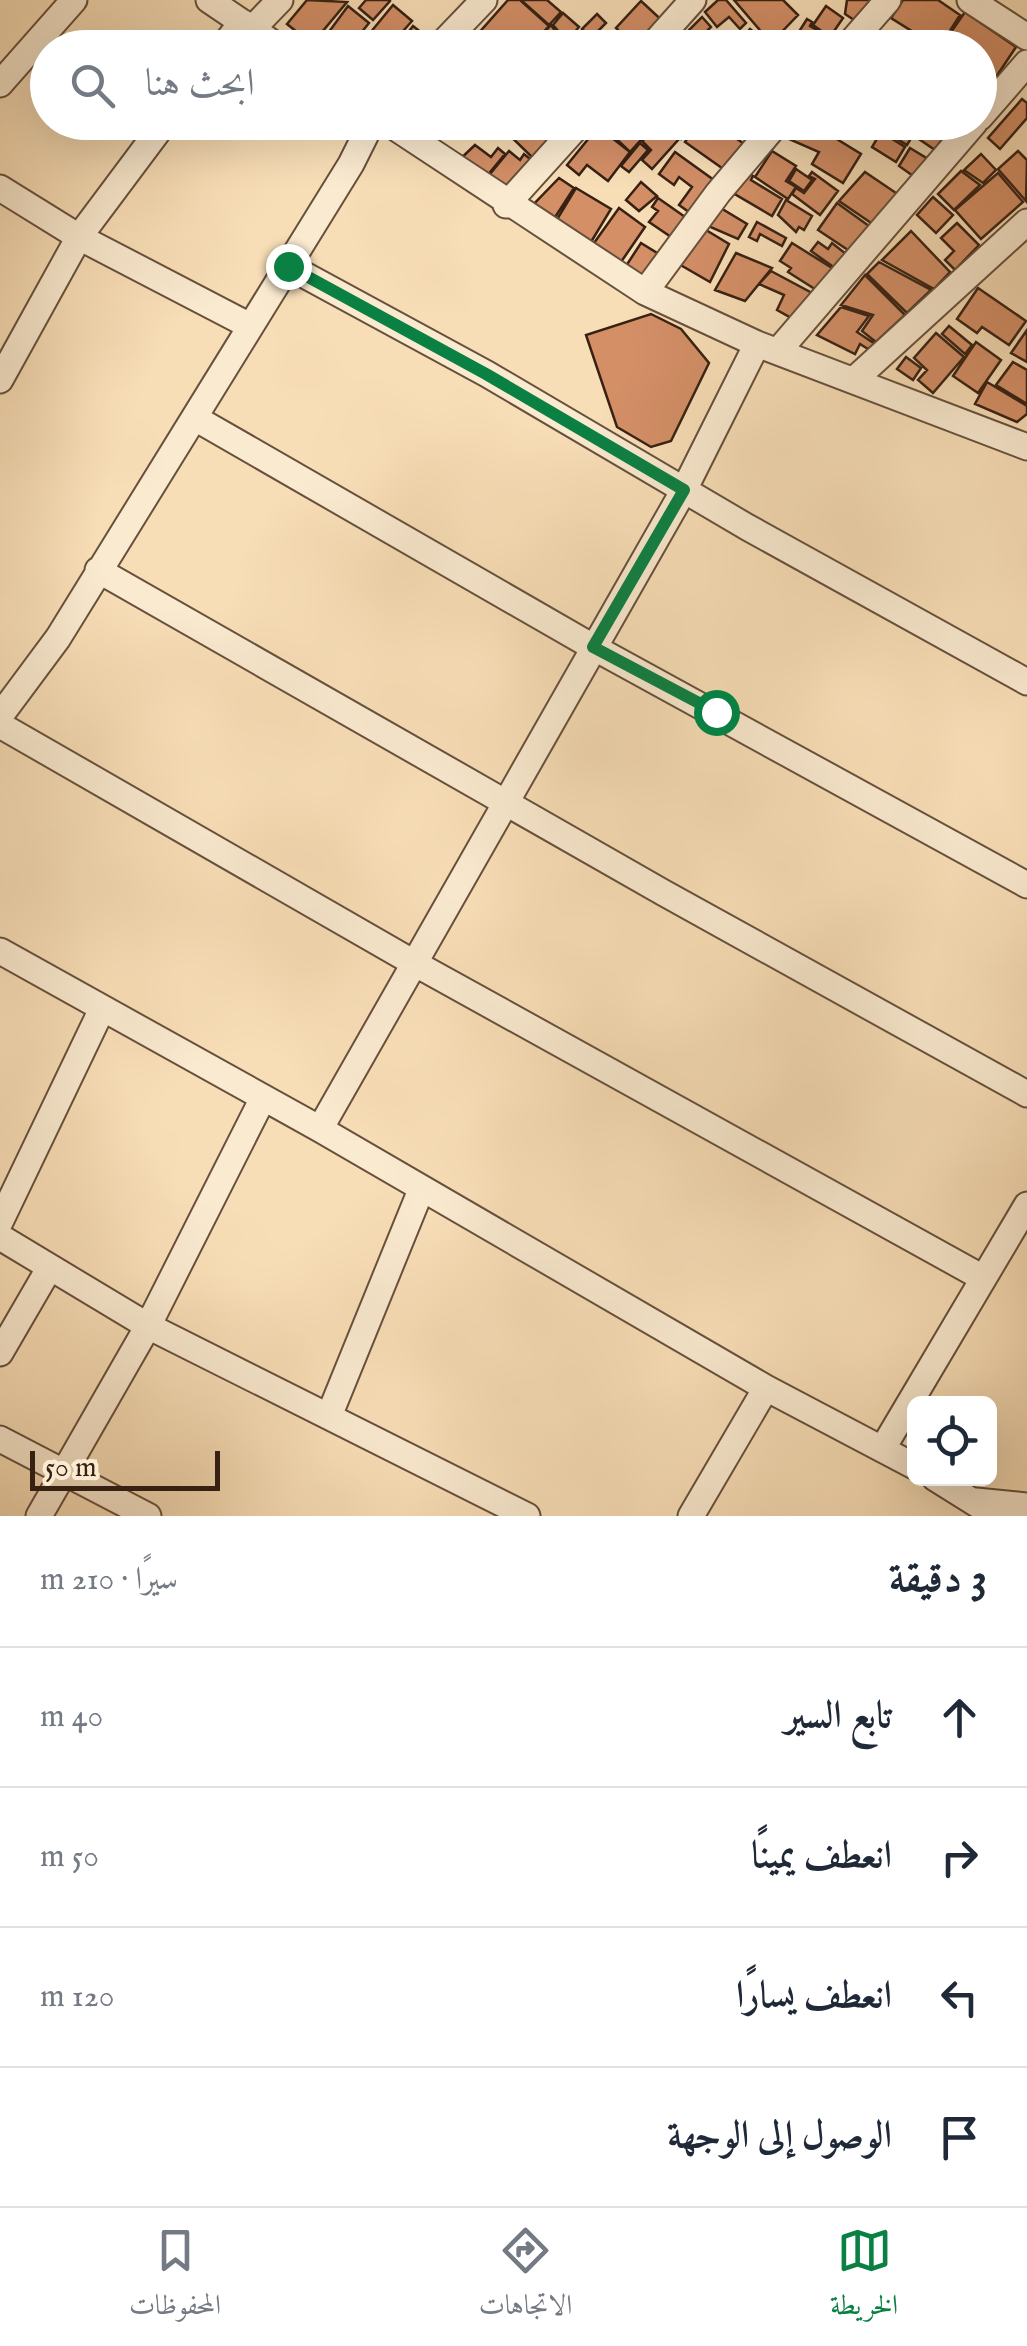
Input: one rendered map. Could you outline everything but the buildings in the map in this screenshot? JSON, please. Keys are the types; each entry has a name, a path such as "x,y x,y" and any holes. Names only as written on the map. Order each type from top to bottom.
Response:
{"street":[{"path":"48,30 74,0"},
{"path":"209,0 254,30"},
{"path":"242,30 280,0"},
{"path":"455,30 484,0"},
{"path":"666,30 694,0"},
{"path":"862,30 888,0"},
{"path":"970,0 1027,37"},
{"path":"0,84 30,50"},
{"path":"997,98 1027,64"},
{"path":"0,380 78,237 151,140"},
{"path":"0,716 20,695 195,418 362,140"},
{"path":"413,140 506,205 645,292 768,347 1021,437"},
{"path":"506,205 565,140"},
{"path":"645,292 718,192 763,140"},
{"path":"320,1129 768,347 959,140"},
{"path":"0,188 78,237 250,326"},
{"path":"855,379 1027,222"},
{"path":"288,266 486,374 1027,682"},
{"path":"195,418 593,647 1027,885"},
{"path":"98,570 1027,1094"},
{"path":"0,725 414,963 983,1278"},
{"path":"0,951 320,1129 766,1388 907,1462"},
{"path":"0,1222 102,1009"},
{"path":"39,1516 148,1326 262,1100"},
{"path":"328,1416 421,1190"},
{"path":"883,1448 1027,1205"},
{"path":"0,1237 148,1326 527,1516"},
{"path":"0,1353 50,1267"},
{"path":"691,1516 766,1388"},
{"path":"0,1439 62,1475 148,1516"},
{"path":"948,1486 996,1516"},
{"path":"971,1500 1027,1506"}],"route":[{"path":"288,266 486,374 684,490 593,647 716,712"}]}
